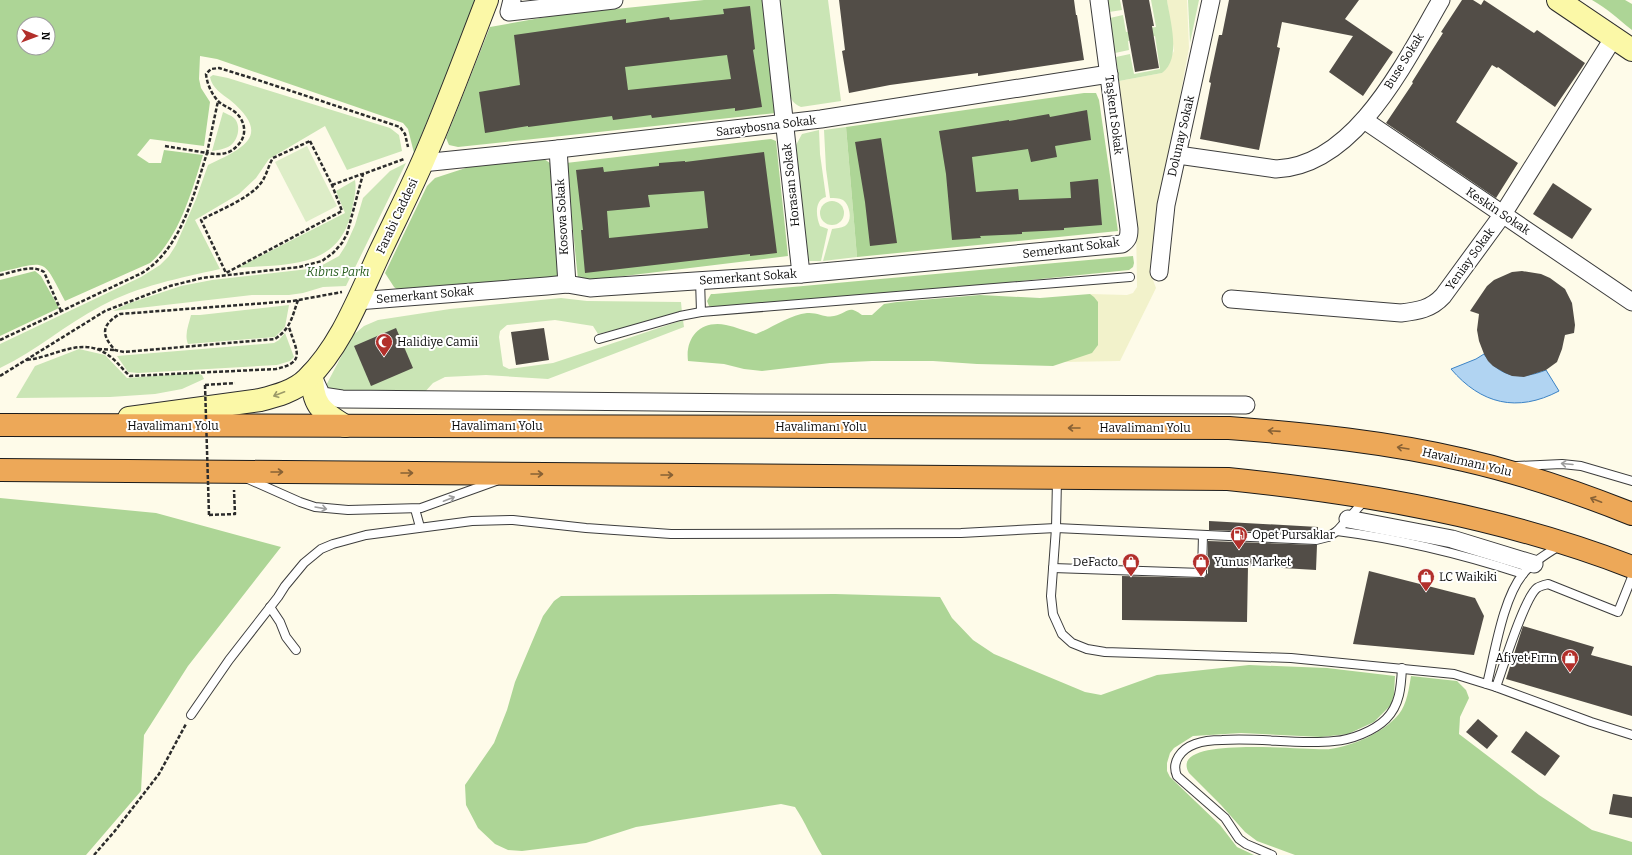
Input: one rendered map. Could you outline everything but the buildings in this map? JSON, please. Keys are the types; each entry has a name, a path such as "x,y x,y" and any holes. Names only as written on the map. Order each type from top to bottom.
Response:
{"highway":[{"name":"Havalimanı Yolu","path":"0,425 1229,428 1290,432 1342,438 1418,450 1526,476 1588,496 1632,514"},
{"path":"0,470 1228,479 1293,486 1367,497 1448,512 1563,543 1599,554 1632,567"},
{"path":"0,484 204,472"}],"street":[{"name":"Farabi Caddesi","path":"76,426 260,400 296,388 312,374 327,356 338,339 351,296 414,156 461,71 487,0"},
{"path":"510,6 614,0"},
{"name":"Horasan Sokak","path":"771,0 801,274"},
{"name":"Taşkent Sokak","path":"1099,0 1129,229"},
{"name":"Dolunay Sokak","path":"1159,272 1162,229 1166,205 1211,0"},
{"name":"Buse Sokak","path":"1178,155 1276,169 1288,168 1312,161 1326,153 1342,141 1372,111 1391,84 1441,0"},
{"path":"1558,0 1632,50"},
{"name":"Yeniay Sokak","path":"1231,299 1401,313 1427,308 1436,304 1503,214 1614,38"},
{"name":"Saraybosna Sokak","path":"414,156 558,149 784,124 1109,74"},
{"name":"Keskin Sokak","path":"1364,120 1632,301"},
{"name":"Kosova Sokak","path":"558,149 567,284"},
{"name":"Semerkant Sokak","path":"351,296 567,284 590,288 801,274 1122,244 1126,241 1129,235 1129,229"},
{"path":"312,374 322,396 342,398 756,403 1246,405"},
{"path":"312,374 313,394 317,402 323,411 331,418 345,426"},
{"path":"1342,525 1452,540 1529,569"}],"lane":[{"path":"599,339 680,316 701,312 1130,277"},
{"path":"700,280 701,312"},
{"path":"1493,468 1562,464 1581,466 1632,481"},
{"path":"233,472 300,502 315,507 348,510 415,509 438,503 514,474"},
{"path":"1057,478 1056,528 1051,606 1055,621 1062,634 1072,643 1087,649 1105,652 1291,658 1454,674 1496,686 1591,722 1632,735"},
{"path":"191,715 229,660 304,563 322,549 333,544 366,535 472,521 512,520 671,534 961,533 1056,528 1316,540 1328,537 1342,525 1367,497"},
{"path":"415,509 420,527"},
{"path":"1053,568 1202,573 1203,535"},
{"path":"1487,684 1509,599 1529,569 1563,543"},
{"path":"1496,686 1524,610 1532,594 1537,588 1548,584 1618,612 1632,577"},
{"path":"270,607 280,622 286,637 296,650"},
{"path":"1272,855 1246,844 1239,839 1224,818 1177,776 1174,770 1175,763 1179,755 1195,744 1211,741 1240,739 1320,742 1336,741 1355,736 1375,727 1386,719 1394,709 1398,702 1402,668"}],"path":[{"path":"165,146 221,155 228,152 240,143 244,135 244,128 236,112 218,101 207,81 206,74 211,69 219,68 400,127 405,134 414,156 332,185"},
{"path":"0,340 142,273 158,262 175,237 189,208 207,153 218,101"},
{"path":"310,141 332,185 342,211 226,273 201,220 250,194 268,173 270,163 273,158 310,141"},
{"path":"0,376 105,311 170,286 202,278 299,267 322,261 333,253 342,243 347,234 363,174"},
{"path":"0,275 32,268 39,269 44,272 61,311"},
{"path":"115,350 108,343 104,334 106,326 109,322 120,314 351,296"},
{"path":"24,360 42,358 76,346 132,351 275,339 289,327 298,300"},
{"path":"98,348 112,358 130,376 276,369 294,364 297,359 297,354 289,327"},
{"path":"233,472 235,514 208,515 205,385 241,382"},
{"path":"94,855 114,832 159,774 191,715"}],"green space":[{"path":"0,0 477,0 414,153 408,129 403,123 217,59 200,56 199,79 201,88 210,102 204,146 150,139 137,155 149,163 161,163 164,150 203,155 189,198 177,227 160,253 150,263 65,301 52,276 47,270 42,266 27,266 0,272"},
{"path":"704,0 763,0 776,113 458,147 449,145 446,138 490,27 557,15"},
{"path":"780,0 828,0 841,101 801,107 794,103 791,99 788,91"},
{"path":"1107,0 1120,0 1122,10 1109,12"},
{"path":"1151,0 1167,0 1173,39 1172,59 1168,67 1162,73 1119,81 1116,57 1130,54 1134,74 1160,69 1155,36 1128,41 1129,50 1115,53 1110,18 1123,15 1126,32 1156,27"},
{"path":"1167,0 1187,0 1189,48 1154,236 1153,280 1156,288 1120,361 1064,362 1090,294 1127,295 1133,293 1137,287 1136,219 1119,81 1162,73 1174,51"},
{"path":"1188,0 1199,0 1190,43"},
{"path":"1592,0 1625,0 1632,4 1632,30 1598,3"},
{"path":"213,75 228,78 390,128 399,135 402,151 347,170 325,126 269,159 256,178 239,194 195,220 220,269 159,283 115,299 88,313 26,354 0,368 0,344 141,277 160,265 169,256 176,245 196,199 208,165 232,153 242,146 248,140 251,132 250,123 243,112 218,90 211,81 210,77"},
{"path":"1084,93 1096,93 1099,100 1118,231 857,257 846,127"},
{"path":"223,112 233,117 236,121 238,125 238,134 228,147 212,151"},
{"path":"846,127 857,257 823,261 832,229 845,226 850,217 849,209 843,200 838,198 830,198 826,169 824,130"},
{"path":"819,130 820,154 826,197 819,202 817,214 820,226 828,229 821,261 808,261 794,155 796,145 802,134"},
{"path":"771,139 776,141 788,256 583,281 578,279 566,163"},
{"path":"307,146 337,206 306,222 275,162"},
{"path":"544,159 550,163 558,277 398,290 394,287 385,273 427,186 435,178 481,163"},
{"name":"Kıbrıs Parkı","path":"406,163 346,286 323,287 303,293 289,295 252,295 113,311 127,304 181,286 212,280 317,268 339,256 355,225 363,198 390,171"},
{"path":"355,180 355,193 351,213 344,232 334,245 322,254 307,260 290,264 237,268 345,213 336,191"},
{"path":"832,201 840,205 844,213 840,221 832,225 824,221 820,213 824,205"},
{"path":"1133,256 1133,267 1129,270 941,289 713,307 709,306 707,301 711,294"},
{"path":"35,271 41,276 59,308 0,336 0,280"},
{"path":"1090,294 1098,302 1098,345 1092,353 1053,366 933,361 872,361 830,363 762,371 744,369 724,364 688,361 689,345 692,338 696,332 709,325 726,325 756,334 800,314 811,313 834,316 848,310 854,310 862,315 872,315 884,304 897,302 980,295 1040,298"},
{"path":"561,298 587,301 681,302 682,313 598,334 593,326 555,320 507,325 500,331 499,337 503,366 509,369 553,363 683,320 684,327 548,379 486,375 445,377 433,383 423,394 322,393 352,336 364,326 378,320 450,309"},
{"path":"289,305 285,327 275,337 188,344 187,333 191,315"},
{"path":"285,333 294,357 290,361 277,365 138,373 128,372 117,356 274,343"},
{"path":"79,349 105,355 127,378 197,373 202,375 204,379 182,389 155,394 110,397 16,398 35,366"},
{"path":"0,498 156,513 281,547 188,666 144,735 141,791 86,855 0,855"},
{"path":"835,594 940,597 952,618 973,640 994,654 1085,692 1101,695 1157,675 1249,665 1327,668 1395,676 1394,695 1391,705 1374,722 1348,734 1321,737 1241,733 1193,736 1174,748 1170,753 1167,763 1167,771 1170,777 1220,825 1237,847 1254,855 822,855 795,807 781,804 636,827 586,843 522,851 508,850 495,844 478,828 466,805 465,785 494,743 507,710 515,682 543,616 554,601 561,596"},
{"path":"1411,676 1457,681 1466,690 1469,698 1460,717 1459,734 1539,795 1592,830 1632,842 1632,855 1295,855 1257,841 1245,832 1189,773 1188,761 1199,753 1219,749 1272,747 1330,749 1359,741 1385,727 1399,714 1406,701"}],"water":[{"path":"1484,354 1497,368 1512,375 1528,375 1546,370 1559,391 1544,398 1529,402 1514,403 1487,397 1463,381 1451,369 1476,359"}],"place":[{"name":"Halidiye Camii","path":"384,357"},
{"name":"Opet Pursaklar","path":"1239,550"},
{"name":"DeFacto","path":"1131,577"},
{"name":"Yunus Market","path":"1201,577"},
{"name":"LC Waikiki","path":"1426,592"},
{"name":"Afiyet Fırın","path":"1570,673"}]}
